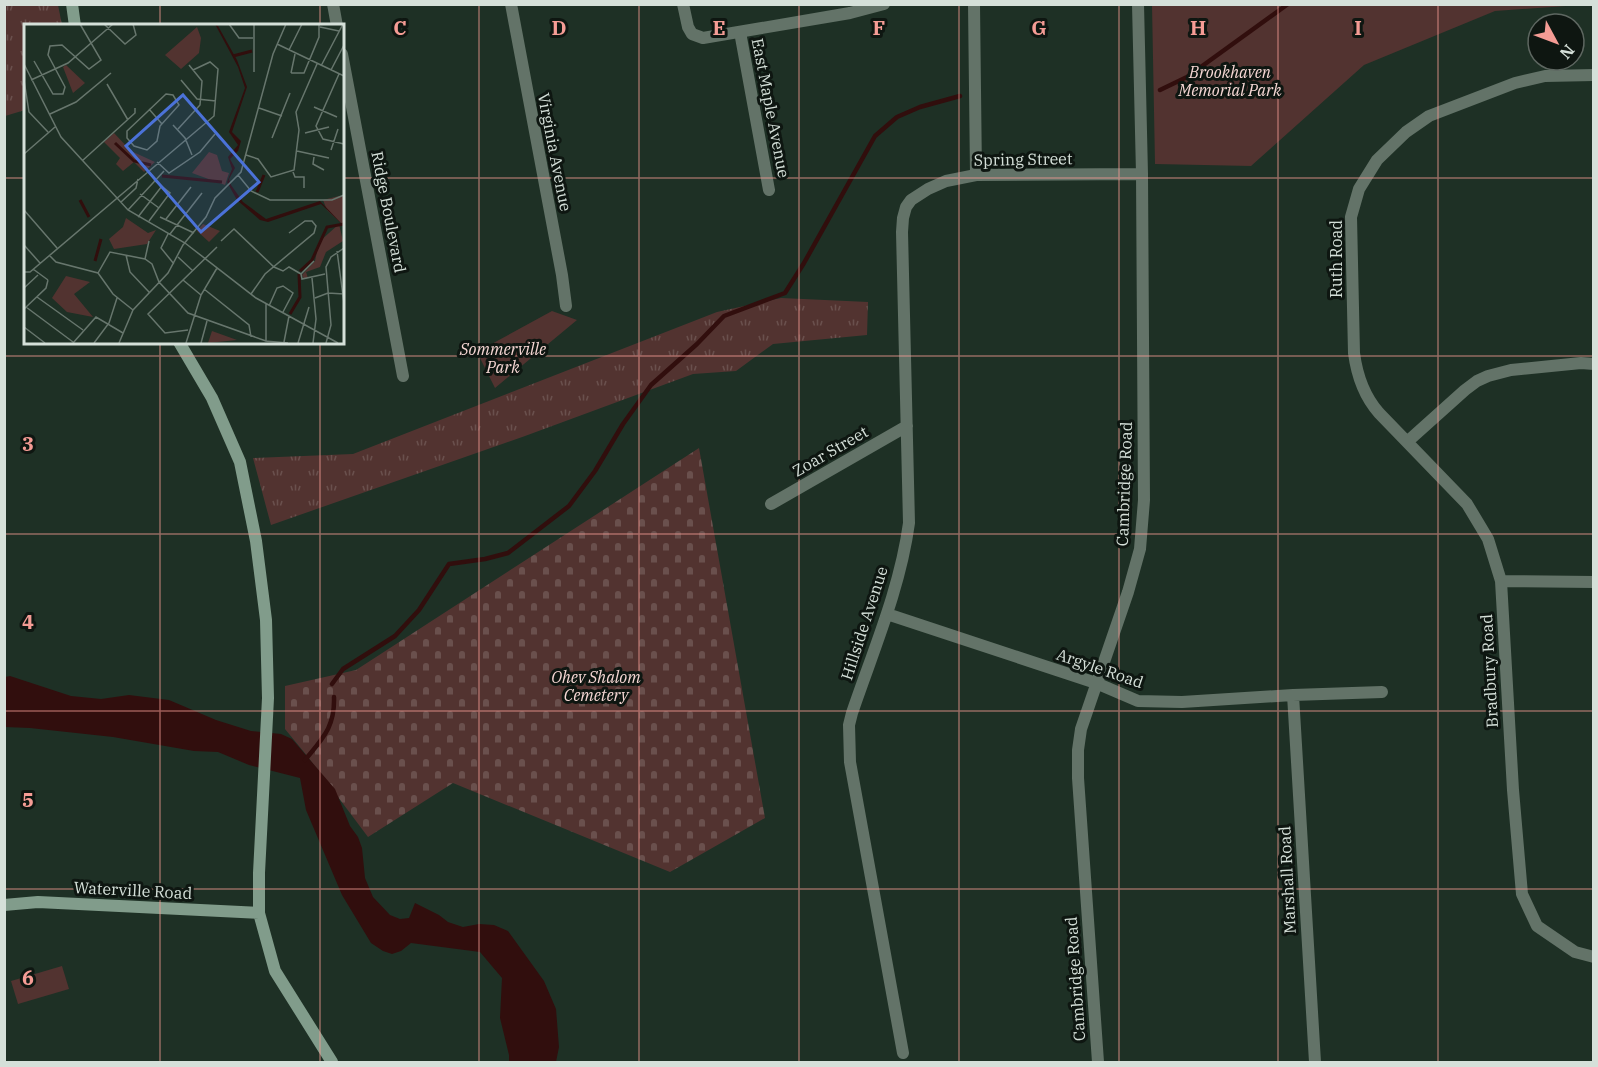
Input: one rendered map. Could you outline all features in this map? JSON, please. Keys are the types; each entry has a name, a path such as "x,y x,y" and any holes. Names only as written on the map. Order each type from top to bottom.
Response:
{"street":[{"path":"72,4 75,24"},
{"path":"333,4 337,24"},
{"name":"Virginia Avenue","path":"511,4 566,306"},
{"path":"683,4 688,27 692,34 702,38 884,4"},
{"path":"974,4 976,175"},
{"name":"Cambridge Road","path":"1098,1062 1078,759 1081,729 1128,592 1140,549 1144,500 1142,174 1138,4"},
{"name":"East Maple Avenue","path":"740,32 769,189"},
{"name":"Ridge Boulevard","path":"344,65 403,376"},
{"name":"Ruth Road","path":"1407,442 1371,404 1356,366 1351,217 1359,189 1377,160 1406,132 1429,116 1515,83 1545,76 1593,75"},
{"name":"Spring Street","path":"911,200 920,193 946,181 976,175 1142,174"},
{"name":"Hillside Avenue","path":"903,1053 850,762 849,725 887,614 902,563 909,523 902,232 906,207 911,200"},
{"path":"180,344 212,399 240,462 256,541 266,620 268,698 259,913 275,971 332,1062"},
{"path":"1407,442 1465,390 1488,376 1511,370 1581,363 1593,364"},
{"name":"Zoar Street","path":"771,504 907,426"},
{"name":"Bradbury Road","path":"1407,442 1467,504 1488,539 1501,581 1513,790 1522,894 1537,926 1575,952 1593,957"},
{"path":"1501,581 1593,582"},
{"name":"Argyle Road","path":"887,614 1096,683 1138,700 1182,702 1382,692"},
{"name":"Marshall Road","path":"1293,695 1315,1062"},
{"name":"Waterville Road","path":"4,905 38,902 259,913"}],"green space":[{"path":"5,4 58,5 62,24 24,24 24,110 5,116"},
{"name":"Brookhaven Memorial Park","path":"1593,4 1495,11 1364,65 1251,166 1155,164 1152,5"},
{"path":"781,298 868,302 867,335 773,344 736,371 693,374 271,525 253,458 353,454 717,312"},
{"name":"Sommerville Park","path":"552,311 577,320 495,388 477,352"},
{"name":"Ohev Shalom Cemetery","path":"699,448 765,818 670,872 453,783 368,837 285,729 285,686 356,670"},
{"path":"62,966 69,989 18,1004 11,981"}],"shaded area":[{"path":"10,676 71,696 101,699 129,695 169,700 216,720 251,731 281,734 292,739 335,789 362,848 365,878 373,897 390,915 400,919 409,918 415,903 448,922 463,927 479,924 494,925 508,931 544,981 556,1009 559,1047 556,1062 509,1062 500,1018 502,978 480,952 411,943 401,951 392,954 371,943 342,895 306,810 300,778 249,765 218,752 194,751 113,737 5,727 5,677"}],"waterway":[{"path":"1160,90 1187,77 1288,4"},
{"path":"332,684 343,669 395,636 419,610 449,564 508,553 569,506 595,471 623,424 651,385 697,344 724,316 785,293 875,136 897,117 920,107 960,96"},
{"path":"305,760 327,732 334,707 334,697"}]}
